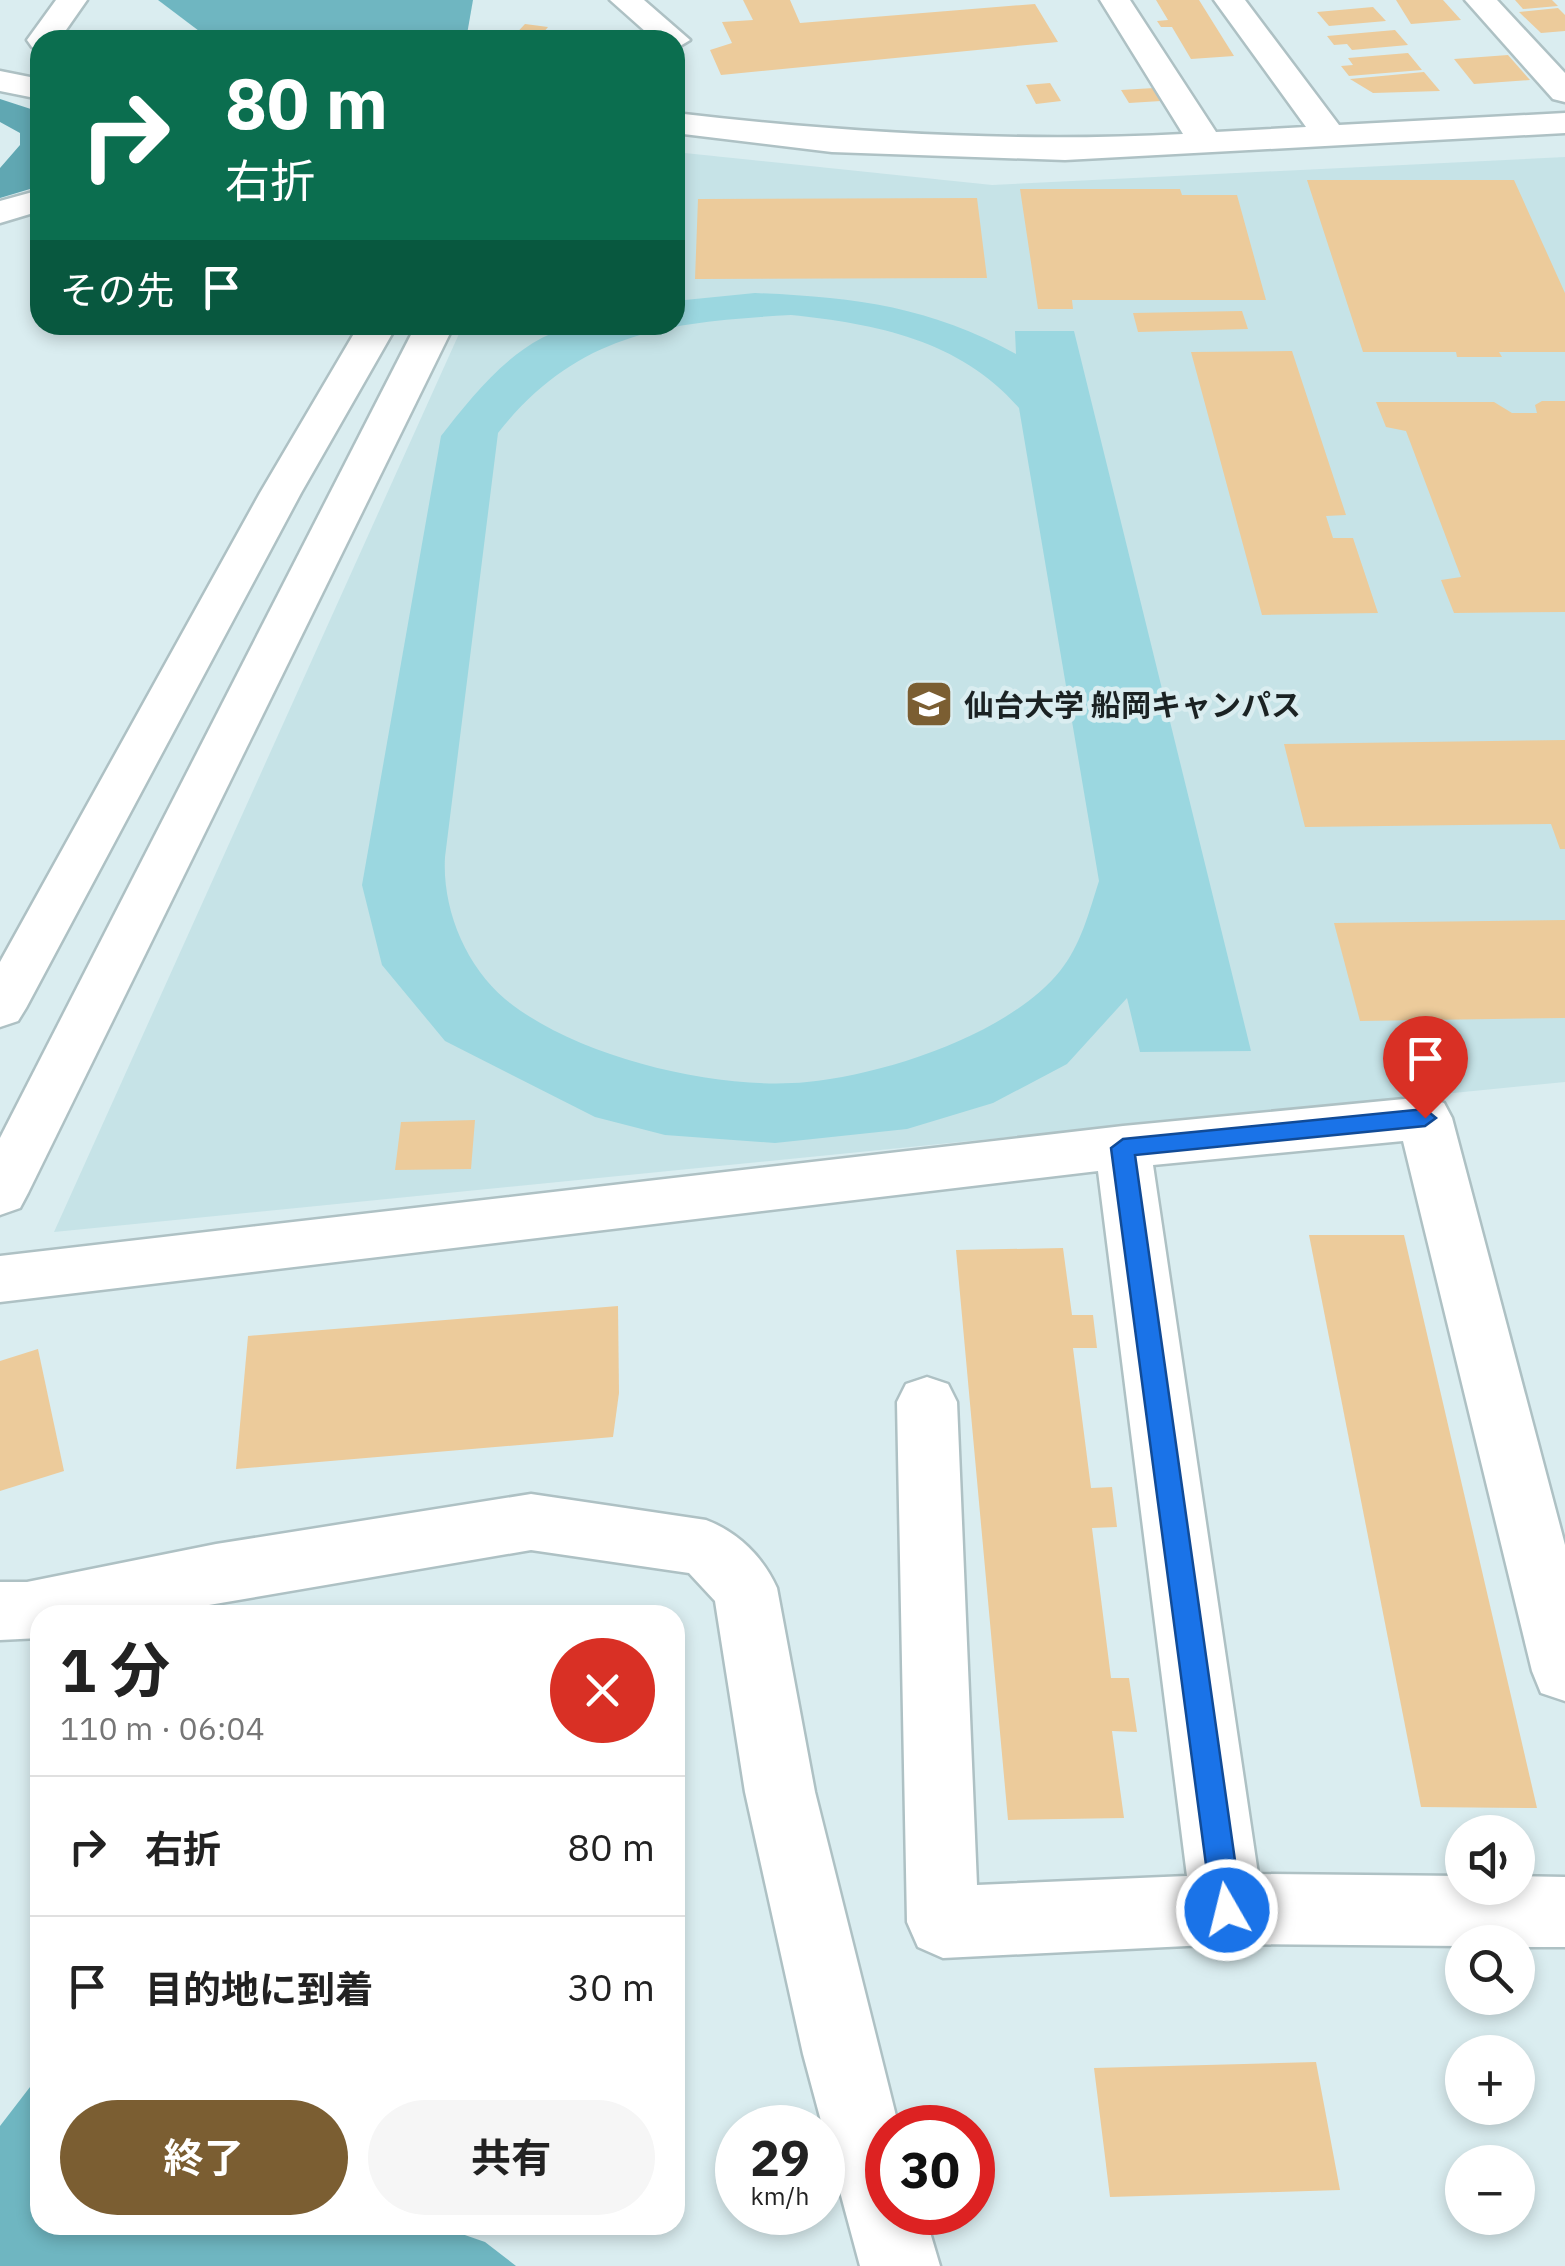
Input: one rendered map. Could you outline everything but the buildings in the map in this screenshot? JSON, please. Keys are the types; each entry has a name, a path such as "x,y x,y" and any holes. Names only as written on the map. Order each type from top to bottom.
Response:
{"street":[{"path":"41,30 72,0"},
{"path":"625,0 662,30"},
{"path":"1115,0 1206,143"},
{"path":"1229,0 1329,136"},
{"path":"1480,0 1565,92"},
{"path":"0,81 30,87"},
{"path":"685,123 832,142 1065,150 1565,123"},
{"path":"0,212 30,203"},
{"path":"0,1008 99,834 295,462 372,335"},
{"path":"0,1193 429,335"},
{"path":"0,1279 1123,1148 1425,1118 1565,1671"},
{"path":"1123,1148 1227,1910"},
{"path":"927,1402 943,1922 1227,1910 1565,1912"},
{"path":"53,1605 216,1573 531,1522 706,1548 745,1588 780,1792 840,2054 900,2266"},
{"path":"0,1611 30,1609"}],"shaded area":[{"path":"158,0 473,0 468,30 198,30"},
{"path":"0,99 30,109 30,189 0,198 0,168 20,145 20,133 0,122"},
{"name":"仙台大学 船岡キャンパス","path":"685,153 992,185 1565,157 1565,1082 54,1232 458,335 685,335"},
{"path":"755,293 825,297 921,315 1016,354 1015,331 1074,331 1251,1051 1140,1052 1127,998 1067,1064 993,1103 907,1129 775,1143 665,1135 595,1117 445,1041 382,965 362,885 441,436 501,367 549,335 641,335 594,353 561,373 529,399 498,433 445,876 452,915 468,953 505,999 569,1038 648,1066 732,1081 807,1082 909,1060 979,1032 1038,994 1060,971 1079,939 1099,881 1019,408 971,366 944,351 885,330 791,315 685,326 685,300"},
{"path":"30,2087 30,2235 465,2235 485,2242 516,2266 0,2266 0,2126"}],"place":[{"name":"仙台大学 船岡キャンパス","path":"929,704"}],"route":[{"path":"1227,1910 1123,1148 1425,1118"}]}
